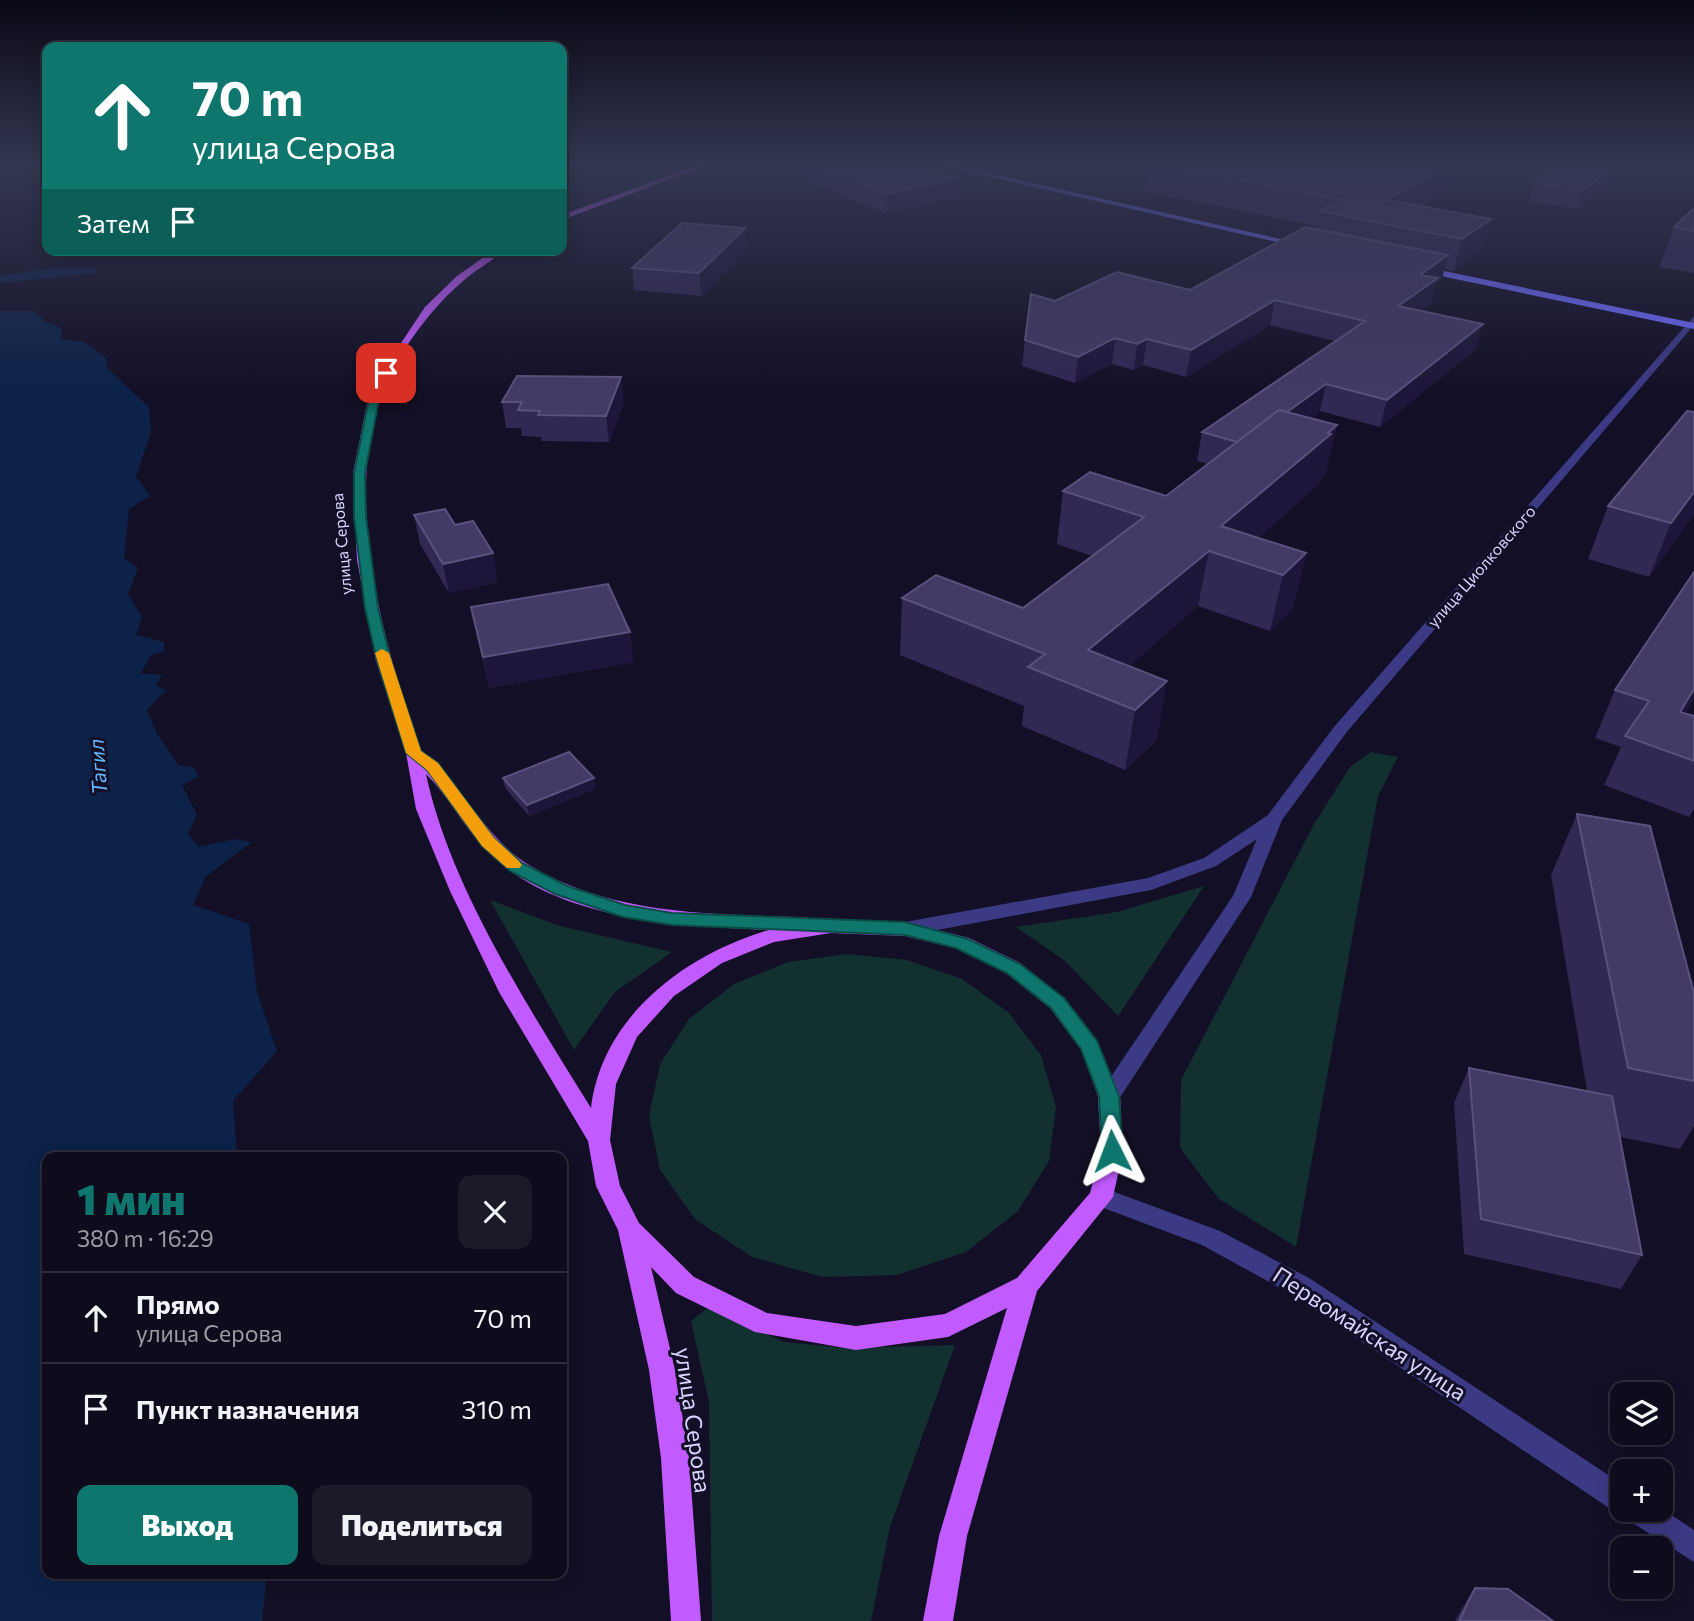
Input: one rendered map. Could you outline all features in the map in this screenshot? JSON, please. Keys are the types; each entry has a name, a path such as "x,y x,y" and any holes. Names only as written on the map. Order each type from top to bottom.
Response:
{"main road":[{"path":"1284,241 1317,248"},
{"name":"улица Серова","path":"491,256 460,278 428,309 386,373 374,399 359,473 364,560 384,661 414,753 425,809 459,891 509,992 598,1140"},
{"path":"1408,267 1692,323"},
{"name":"улица Серова","path":"414,753 433,767 488,842 516,867 561,890 623,911 672,919 831,926"},
{"path":"831,926 905,929 961,943 1003,963 1057,1003 1090,1046 1109,1096 1112,1151 1101,1197 1026,1286 948,1325 856,1338 764,1324 685,1286 630,1230 608,1186 598,1140 605,1084 629,1033 667,991 715,958 771,936 831,926"},
{"name":"улица Серова","path":"630,1230 662,1370 675,1458 686,1621"},
{"path":"938,1621 953,1536 1026,1286"}],"street":[{"name":"улица Циолковского","path":"1109,1096 1242,897 1274,819 1340,730 1692,323"},
{"name":"улица Циолковского","path":"905,929 1151,884 1210,862 1274,819"},
{"name":"Первомайская улица","path":"1101,1197 1211,1238 1300,1286 1610,1492"},
{"path":"1656,1522 1694,1548"}],"green space":[{"path":"1371,752 1398,757 1378,796 1296,1247 1219,1199 1180,1148 1181,1080 1314,824 1350,767"},
{"path":"1204,886 1118,1016 1065,961 1016,927 1117,912"},
{"path":"490,900 560,926 672,952 615,992 574,1050"},
{"path":"847,954 907,960 962,979 1008,1012 1041,1055 1056,1107 1049,1161 1018,1211 966,1252 897,1275 822,1277 752,1257 696,1220 660,1170 649,1116 660,1064 689,1019 734,984 788,962"},
{"path":"709,1307 784,1342 845,1348 955,1345 890,1527 871,1621 712,1621 709,1402 691,1321"}],"water":[{"path":"55,268 93,268 98,273 0,283 0,276"},
{"name":"Тагил","path":"0,311 34,311 47,323 62,328 61,339 84,342 106,358 107,368 149,407 151,432 136,476 150,496 129,509 124,558 138,568 128,594 142,617 136,635 164,642 164,651 151,655 141,673 162,675 156,685 166,690 147,710 157,733 178,765 195,768 198,777 182,785 197,815 188,834 199,847 234,839 252,842 206,876 193,905 249,924 257,992 277,1051 233,1101 237,1152 42,1152 42,1579 266,1579 262,1621 0,1621"}],"building":[{"path":"662,241 732,241 699,273 632,268"},
{"path":"1280,241 1375,241 1448,255 1420,275 1438,278 1398,306 1483,324 1387,400 1326,384 1287,412 1279,410 1237,442 1202,432 1365,321 1275,300 1191,350 1147,339 1137,344 1115,338 1078,357 1025,340 1031,294 1055,301 1117,272 1190,290"},
{"path":"517,376 621,377 606,416 538,415 540,411 518,410 522,402 502,402"},
{"path":"1279,410 1337,425 1328,433 1331,434 1221,526 1306,553 1283,575 1209,551 1088,650 1167,681 1135,710 1028,667 1045,654 902,598 936,575 1023,608 1144,517 1063,491 1090,472 1166,496"},
{"path":"1687,411 1694,412 1694,492 1671,523 1608,506"},
{"path":"445,509 455,525 473,521 493,553 443,564 414,515"},
{"path":"1694,572 1694,689 1680,712 1694,716 1694,761 1625,736 1649,701 1615,690"},
{"path":"608,584 630,632 483,657 471,607"},
{"path":"569,752 594,778 527,805 503,778"},
{"path":"1577,814 1650,826 1694,993 1694,1081 1628,1068"},
{"path":"1469,1068 1612,1096 1642,1255 1481,1219"},
{"path":"1475,1588 1508,1589 1553,1621 1459,1621"}],"slow traffic":[{"path":"382,653 414,753 433,767 488,842 513,865"}],"route":[{"path":"386,373 374,399 359,473 364,560 372,608 384,661 414,753 433,767 488,842 516,867 561,890 623,911 672,919 905,929 961,943 1013,968 1057,1003 1090,1046 1109,1096 1112,1151"}]}
